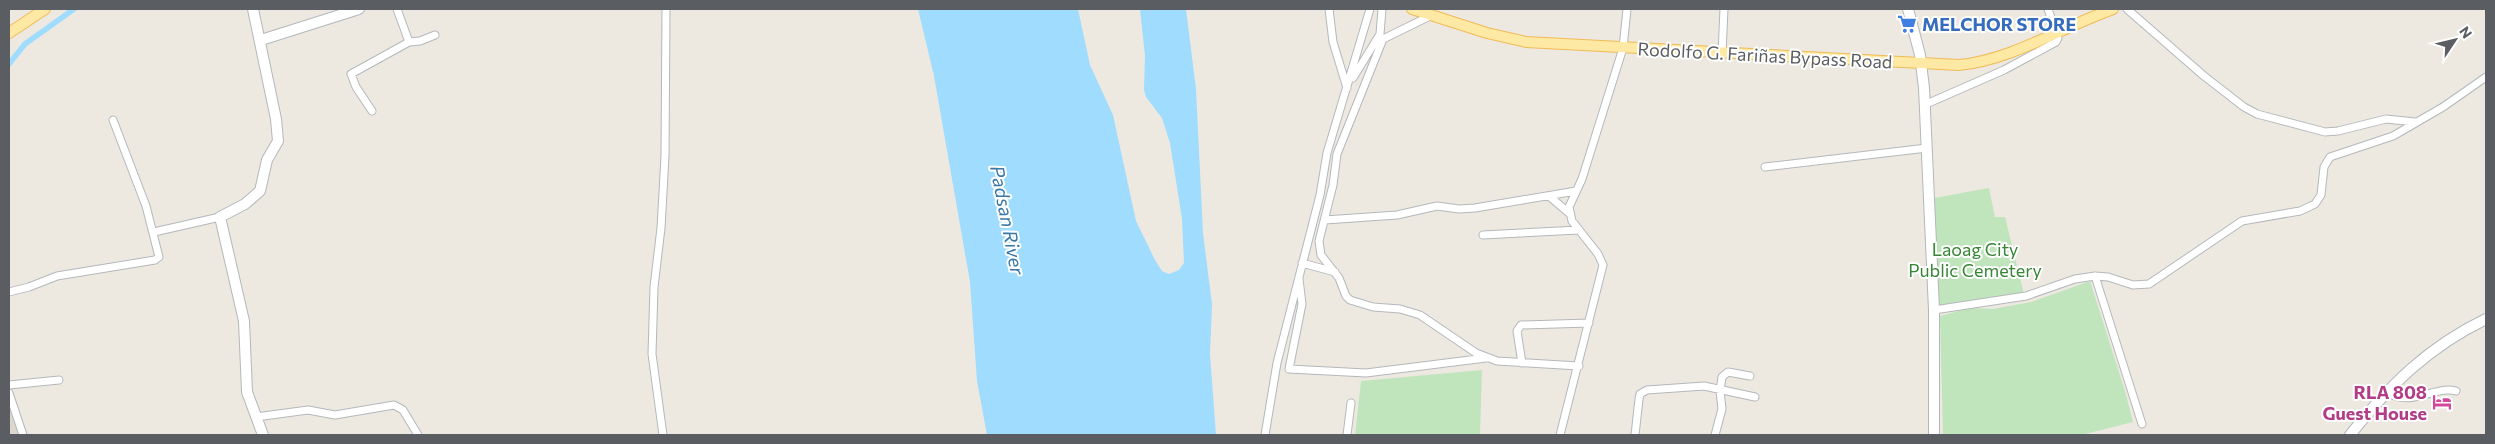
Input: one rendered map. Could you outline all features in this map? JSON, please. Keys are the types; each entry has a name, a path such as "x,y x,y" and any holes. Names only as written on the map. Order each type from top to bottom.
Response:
{"main road":[{"path":"9,33 46,9"},
{"name":"Rodolfo G. Fariñas Bypass Road","path":"1412,9 1487,33 1526,42 1959,65 1982,63 2000,57 2055,32 2113,9"}],"street":[{"path":"154,232 220,217 245,204 260,191 267,160 278,142 276,119 253,9"},
{"path":"261,40 359,9"},
{"path":"398,9 409,42"},
{"path":"663,435 655,391 652,345 654,287 665,156 666,9"},
{"path":"1328,9 1333,42 1347,89"},
{"path":"1265,435 1277,363 1320,195 1327,153 1370,9"},
{"path":"1347,89 1380,34 1382,9"},
{"path":"1569,213 1570,202 1576,191 1602,117 1623,48 1627,9"},
{"path":"1722,53 1724,9"},
{"path":"1908,9 1921,64 1927,148 1934,310 1934,435"},
{"path":"1924,105 2028,58 2056,42 2058,38 2048,9"},
{"path":"2127,9 2217,86 2257,114 2325,132 2338,132 2386,119 2415,122"},
{"path":"1376,43 1430,16"},
{"path":"372,111 360,94 351,74 409,42 420,41 435,35"},
{"path":"1383,39 1337,154 1333,185 1319,241 1319,251 1336,273 1346,296 1350,300 1373,307 1400,309 1420,315 1486,358 1497,361 1579,366"},
{"path":"1934,310 2017,297 2075,279 2095,276 2144,286 2155,281 2242,221 2308,208 2320,198 2324,167 2330,157 2384,140 2443,108 2486,76"},
{"path":"9,292 29,287 57,276 155,260 159,254 154,232 113,120"},
{"path":"1765,167 1927,148"},
{"path":"1325,220 1397,215 1437,206 1459,209 1476,208 1576,191"},
{"path":"1549,196 1569,213 1603,262 1579,366 1560,435"},
{"path":"220,217 244,321 245,378 256,418 264,435"},
{"path":"1482,235 1579,230"},
{"path":"1302,263 1336,273"},
{"path":"2095,276 2142,424"},
{"path":"1298,279 1302,292 1302,304 1289,369 1366,373 1486,358"},
{"path":"2350,435 2386,392 2430,352 2486,318"},
{"path":"1522,363 1517,331 1521,324 1589,323"},
{"path":"1715,435 1722,409 1720,391 1722,377 1728,372 1750,376"},
{"path":"9,385 59,380"},
{"path":"1635,435 1639,399 1642,392 1654,389 1704,386 1720,391 1755,397"},
{"path":"2386,392 2394,397 2413,397 2428,396 2448,389 2456,391"},
{"path":"9,393 23,435"},
{"path":"1347,435 1351,403"},
{"path":"256,418 308,410 335,415 394,405 403,410 418,435"}],"shaded area":[{"path":"9,395 22,435 9,435"}],"green space":[{"name":"Laoag City Public Cemetery","path":"1989,188 1995,217 2005,217 2024,294 1960,303 1939,308 1934,198"},
{"path":"2090,281 2133,422 2081,435 1943,434 1940,316 1970,308 1993,309 2031,302"},
{"path":"1482,370 1480,435 1355,435 1361,381"}],"water":[{"name":"Padsan River","path":"918,9 1078,9 1090,65 1113,115 1136,221 1155,260 1162,271 1169,274 1179,270 1184,263 1182,219 1170,143 1162,118 1146,97 1144,90 1145,56 1140,9 1186,9 1196,89 1203,233 1212,304 1210,354 1216,435 987,435 977,381 970,282 934,76"}],"waterway":[{"path":"9,64 25,44 74,9"}],"place":[{"name":"MELCHOR STORE","path":"1907,24"},
{"name":"RLA 808 Guest House","path":"2442,402"}]}
